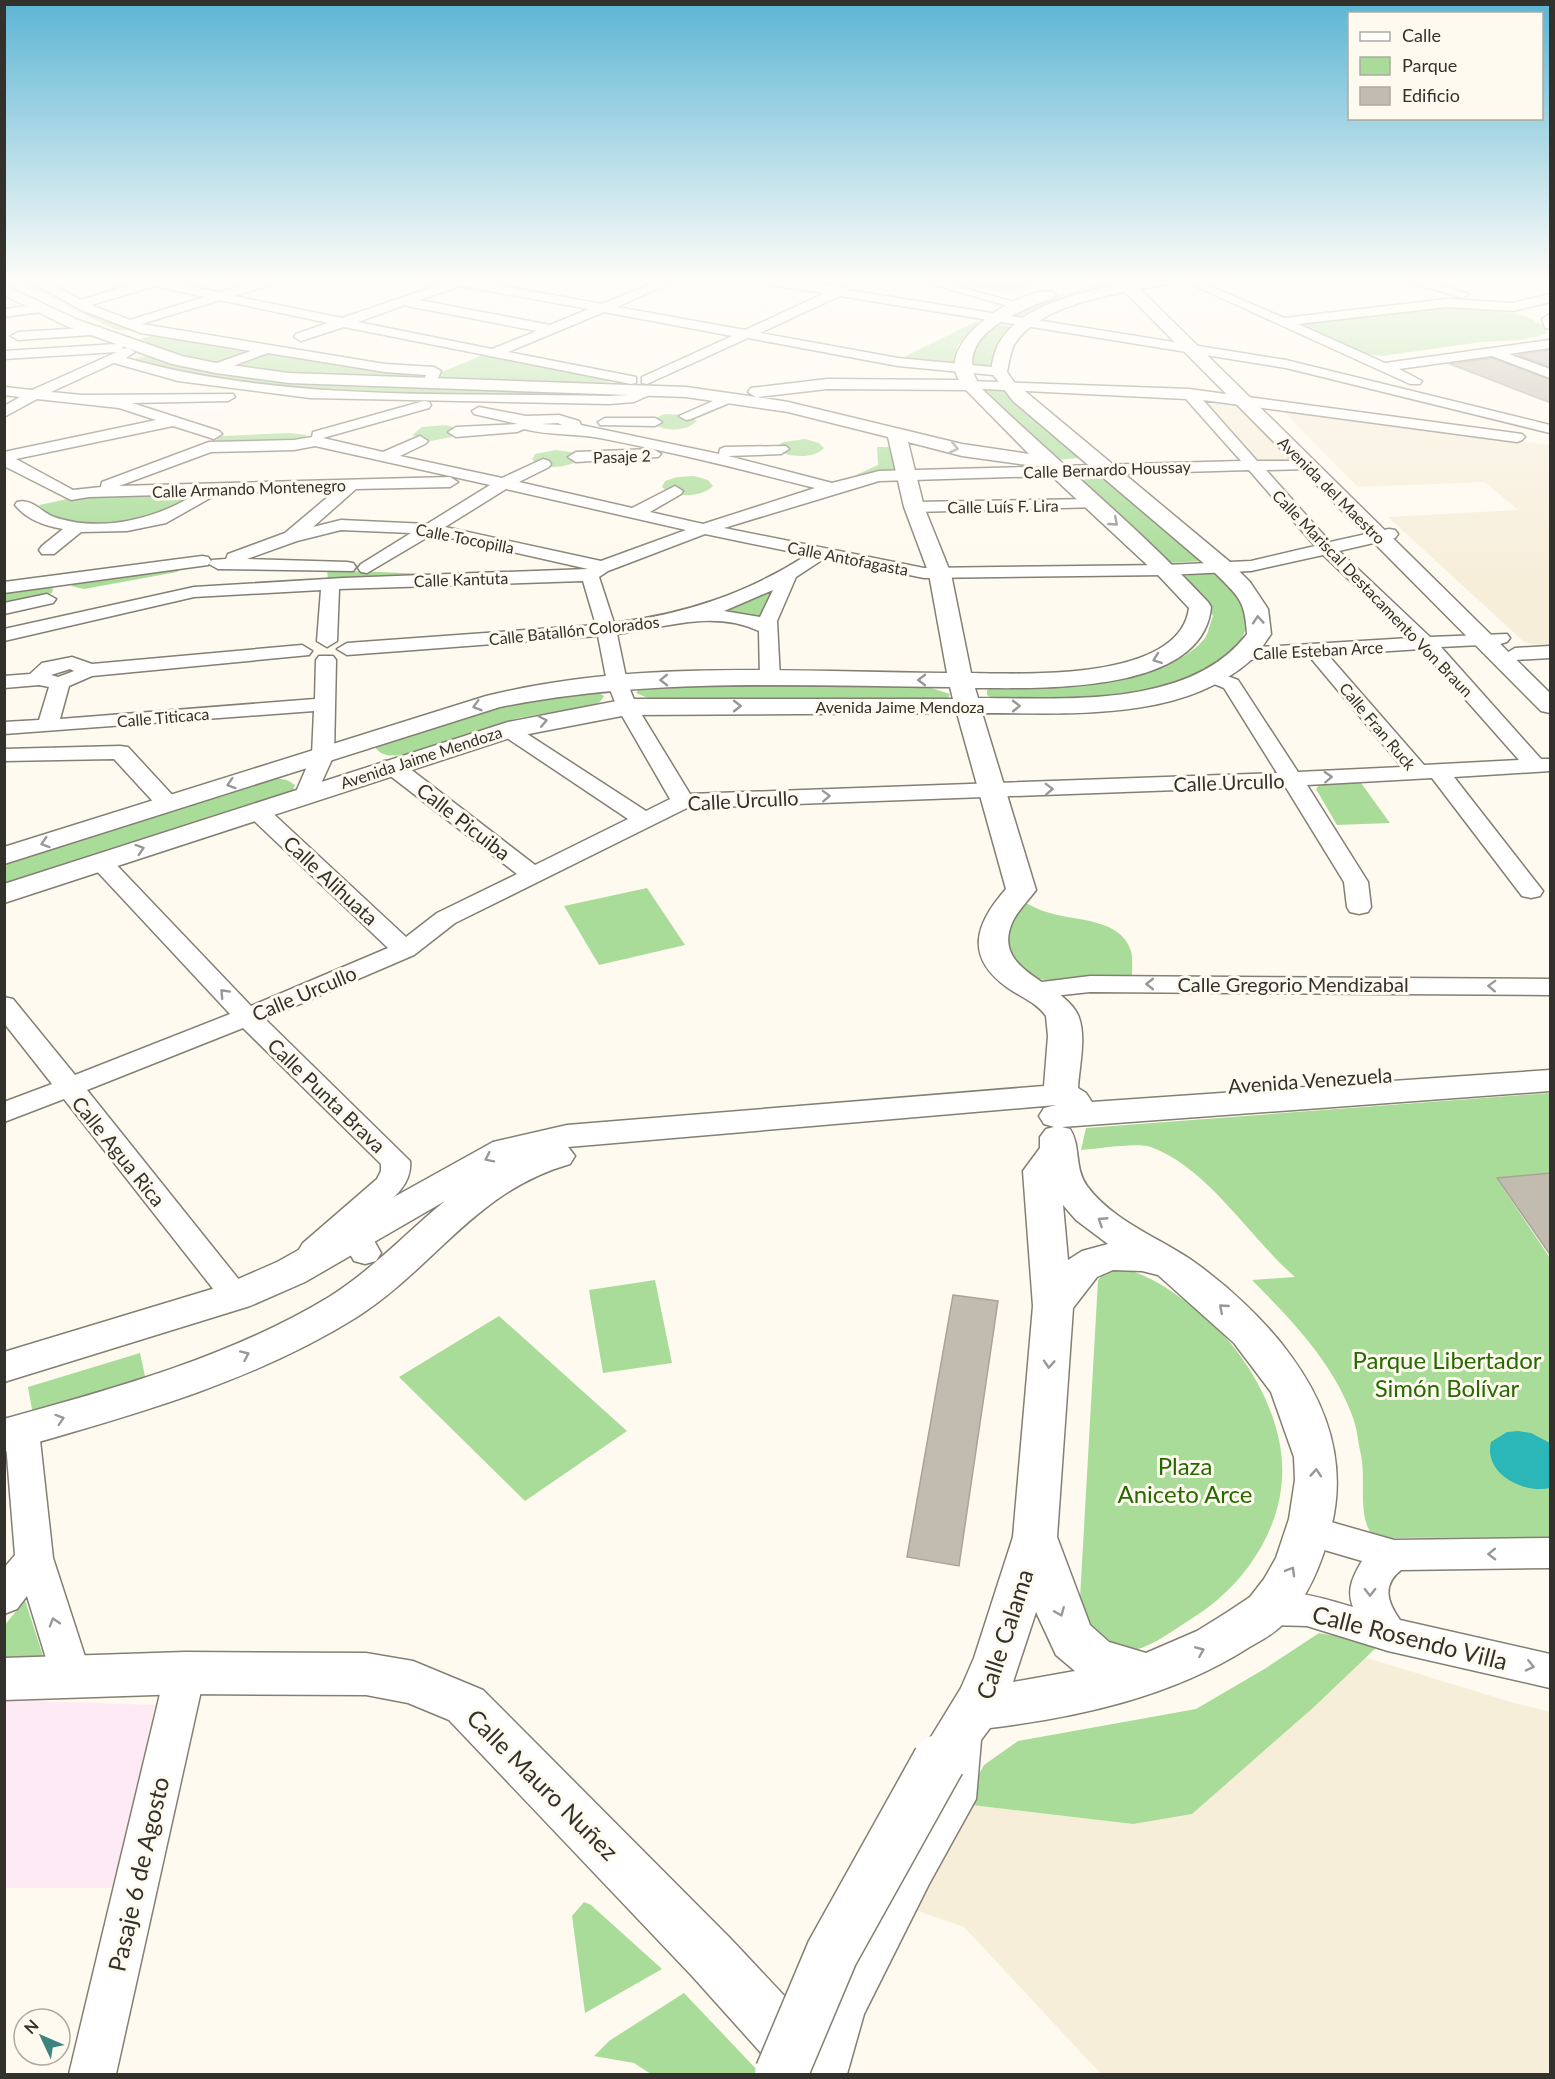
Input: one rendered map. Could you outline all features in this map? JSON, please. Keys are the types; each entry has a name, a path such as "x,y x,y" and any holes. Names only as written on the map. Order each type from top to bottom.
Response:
{"main road":[{"path":"289,378 433,394 639,386 788,407 897,435 982,454 1051,466"},
{"path":"729,398 773,389 827,384 946,378"},
{"name":"Avenida Jaime Mendoza","path":"4,856 495,701 544,690 617,681 960,680 1088,675 1127,669 1163,657 1189,640 1199,622 1200,607 1166,570 1051,466 967,378"},
{"name":"Avenida del Maestro","path":"1223,378 1239,398 1492,639 1551,706"},
{"name":"Avenida del Maestro","path":"1233,378 1262,403 1385,536"},
{"name":"Avenida Jaime Mendoza","path":"4,894 508,730 627,707 1083,705 1169,693 1211,676 1244,654 1259,634 1257,609 1242,587 1222,567 1003,379"},
{"path":"603,387 639,386"},
{"path":"897,435 905,477 914,507 940,574 960,680 969,706 990,791 1021,890 997,920 992,932 992,946 998,960 1015,978 1054,1004 1063,1020 1056,1153 1060,1172 1086,1211 1169,1264 1250,1330 1277,1365 1302,1414 1317,1460 1310,1531 1295,1566 1268,1609 1220,1643 1146,1674 1092,1657 1073,1640 1060,1613 1035,1537 1053,1306 1041,1171 1056,1153"},
{"name":"Avenida del Maestro","path":"1492,639 1515,654 1551,686"},
{"path":"379,737 368,746 366,753 392,766"},
{"path":"262,774 293,778 306,794"},
{"name":"Avenida Venezuela","path":"1060,1106 1551,1063"},
{"name":"Avenida Venezuela","path":"1060,1106 1551,1081"},
{"path":"4,1367 236,1296 469,1200 513,1173 568,1145 1060,1106"},
{"path":"13,1434 206,1373 302,1329 377,1236"},
{"path":"1053,1306 1076,1275 1094,1261 1114,1256 1145,1258 1169,1264"},
{"name":"Calle Calama","path":"808,2074 807,2010 864,1890 957,1735 995,1664 1035,1537"},
{"name":"Calle Mauro Nuñez","path":"4,1679 185,1673 366,1674 413,1682 466,1705 711,1957 808,2074"},
{"name":"Calle Calama","path":"957,1735 1046,1700 1146,1674"}],"street":[{"path":"4,413 35,394 69,378"},
{"path":"186,378 310,394"},
{"path":"433,394 434,378"},
{"path":"605,378 639,386"},
{"path":"4,391 121,404 175,421 212,440 294,445 433,394 552,431 571,424 656,378"},
{"path":"985,378 1239,398 1262,403 1551,441"},
{"path":"1344,378 1551,429"},
{"path":"1408,378 1508,420"},
{"path":"85,399 433,394 639,386"},
{"name":"Calle Mariscal Destacamento Von Braun","path":"1189,393 1327,549 1426,643 1543,765"},
{"path":"686,416 729,398"},
{"path":"456,432 529,423 543,418 681,455 833,488"},
{"path":"4,458 175,421"},
{"path":"571,424 655,422"},
{"path":"673,428 681,455"},
{"path":"367,568 548,458 552,431"},
{"name":"Calle Antofagasta","path":"317,438 384,457 704,529 940,574 1166,570 1251,566 1385,536"},
{"path":"89,492 212,440"},
{"path":"384,457 420,441"},
{"path":"681,455 781,449"},
{"name":"Pasaje 2","path":"576,457 681,455"},
{"path":"4,458 71,495"},
{"name":"Calle Bernardo Houssay","path":"905,477 1051,466 1106,468 1308,464"},
{"name":"Calle Kantuta","path":"4,635 69,649 194,592 330,584 543,577 596,571 704,529 861,479 905,477"},
{"name":"Calle Armando Montenegro","path":"4,509 89,492 445,482 503,484"},
{"path":"291,537 351,485"},
{"path":"23,505 43,519 78,526 152,522 183,508 214,489"},
{"path":"635,513 675,492"},
{"name":"Calle Luís F. Lira","path":"914,507 1093,504"},
{"name":"Calle Tocopilla","path":"209,564 291,537 341,525 432,529 596,571"},
{"path":"48,550 78,526"},
{"name":"Calle Batallón Colorados","path":"327,651 339,657 347,649 607,631 701,614 788,578 821,553"},
{"path":"4,588 63,588 209,564 367,568 543,577"},
{"path":"596,571 617,681 627,707 683,801"},
{"path":"770,679 768,621 788,578"},
{"path":"306,794 323,755 323,704 330,584"},
{"path":"4,609 63,588"},
{"path":"701,614 748,619 768,628"},
{"name":"Calle Esteban Arce","path":"1244,654 1492,639"},
{"path":"69,649 74,680 86,671 302,651 314,644 327,651"},
{"path":"4,682 39,679 38,676 44,670 69,649"},
{"path":"48,726 69,649"},
{"name":"Calle Fran Ruck","path":"1315,651 1429,772 1531,891"},
{"path":"1515,654 1551,652"},
{"path":"1211,676 1231,684 1292,779 1356,882 1359,907"},
{"name":"Calle Titicaca","path":"4,728 323,704"},
{"path":"508,730 645,820"},
{"path":"4,755 120,752 168,804"},
{"name":"Calle Urcullo","path":"4,1113 247,1017 405,950 446,918 683,801 1292,779 1543,765"},
{"name":"Calle Picuiba","path":"392,766 535,876"},
{"name":"Calle Alihuata","path":"257,811 405,950"},
{"name":"Calle Punta Brava","path":"101,862 247,1017 395,1161 396,1171 388,1185 377,1236"},
{"name":"Calle Gregorio Mendizabal","path":"1035,990 1090,984 1437,984 1551,987"},
{"name":"Calle Agua Rica","path":"4,1005 236,1296"},
{"path":"13,1434 34,1558 72,1678"},
{"path":"1310,1531 1394,1555 1551,1553"},
{"path":"1388,1634 1373,1614 1368,1596 1370,1579 1383,1562 1394,1555"},
{"path":"4,1598 34,1558"},
{"name":"Calle Rosendo Villa","path":"1268,1609 1306,1610 1388,1634 1551,1671"},
{"name":"Pasaje 6 de Agosto","path":"92,2074 185,1673"}],"shaded area":[{"path":"1206,398 1237,400 1298,459 1292,463 1269,464 1258,460 1201,401"},
{"path":"1281,409 1550,445 1550,648 1524,642 1388,517 1518,510 1485,482 1358,487"},
{"path":"1364,1657 1550,1712 1550,2074 1101,2074 964,1927 906,1907 963,1804 1133,1824 1314,1707"},
{"path":"5,1700 155,1705 114,1888 5,1888"}],"green space":[{"path":"205,378 638,393 620,398 303,390"},
{"path":"366,378 419,378 411,380"},
{"path":"442,378 612,378 611,381 603,383 447,380"},
{"path":"983,389 1005,390 1079,458 1055,460 981,391"},
{"path":"665,414 687,415 697,421 682,429 653,425 650,420"},
{"path":"446,425 457,428 457,436 431,441 412,435 422,427"},
{"path":"290,433 306,435 305,441 215,444 218,437 223,436"},
{"path":"805,439 819,443 824,448 815,454 803,456 779,452 776,447 783,442"},
{"path":"877,447 895,447 895,474 856,475 878,465"},
{"path":"556,450 577,453 578,461 548,467 532,460 535,454"},
{"path":"694,476 708,480 713,486 702,493 688,495 667,491 662,487 665,481 677,477"},
{"path":"1091,477 1115,482 1204,561 1169,563 1079,482"},
{"path":"200,492 172,510 123,522 82,523 64,520 49,514 39,505 86,495"},
{"path":"182,567 177,572 84,589 71,586 77,582"},
{"path":"327,570 481,576 328,580"},
{"path":"1209,572 1217,575 1230,586 1244,608 1249,623 1235,648 1212,667 1185,681 1121,696 993,699 987,695 987,690 993,687 1075,683 1136,674 1164,666 1187,654 1205,638 1213,616 1202,594 1185,576"},
{"path":"48,586 53,588 52,593 5,604 4,590"},
{"path":"773,589 762,618 721,612"},
{"path":"654,684 925,686 950,694 948,698 941,699 650,699 636,693 639,689"},
{"path":"597,692 604,696 600,702 590,706 518,718 405,754 385,755 375,747 379,742 522,699"},
{"path":"261,779 287,780 295,785 293,790 5,886 4,863"},
{"path":"1361,783 1390,823 1337,825 1316,789 1319,785"},
{"path":"647,888 685,945 599,965 564,906"},
{"path":"1024,902 1047,912 1096,923 1118,932 1126,940 1131,951 1132,975 1055,981 1035,978 1026,973 1010,954 1005,938 1010,920"},
{"name":"Parque Libertador Simón Bolívar","path":"1550,1093 1550,1173 1497,1179 1550,1258 1550,1537 1387,1538 1370,1532 1364,1514 1362,1465 1356,1430 1343,1395 1333,1376 1309,1342 1252,1280 1295,1277 1210,1187 1172,1157 1144,1146 1127,1145 1081,1150 1086,1128"},
{"name":"Plaza Aniceto Arce","path":"1120,1268 1147,1277 1172,1292 1208,1319 1227,1339 1244,1361 1270,1410 1278,1437 1282,1463 1281,1489 1270,1528 1261,1547 1237,1580 1208,1608 1149,1645 1129,1651 1108,1648 1079,1616 1098,1280 1105,1273"},
{"path":"655,1280 672,1363 603,1373 589,1290"},
{"path":"499,1316 627,1431 525,1501 399,1377"},
{"path":"140,1353 146,1381 33,1415 28,1387"},
{"path":"25,1600 44,1659 5,1660 4,1626"},
{"path":"1319,1633 1380,1644 1314,1707 1192,1814 1133,1824 963,1804 984,1765 1018,1741 1196,1709 1266,1668"},
{"path":"584,1902 591,1905 662,1969 585,2013 572,1916"},
{"path":"684,1993 759,2074 651,2074 634,2063 594,2056 609,2041"}],"water":[{"path":"1507,1432 1531,1433 1550,1443 1550,1488 1529,1488 1518,1485 1499,1472 1493,1464 1490,1453 1491,1442"}],"building":[{"path":"1486,378 1546,378 1551,380 1551,403"},
{"path":"1551,1173 1551,1256 1497,1178"},
{"path":"953,1295 998,1301 959,1566 907,1557"}]}
